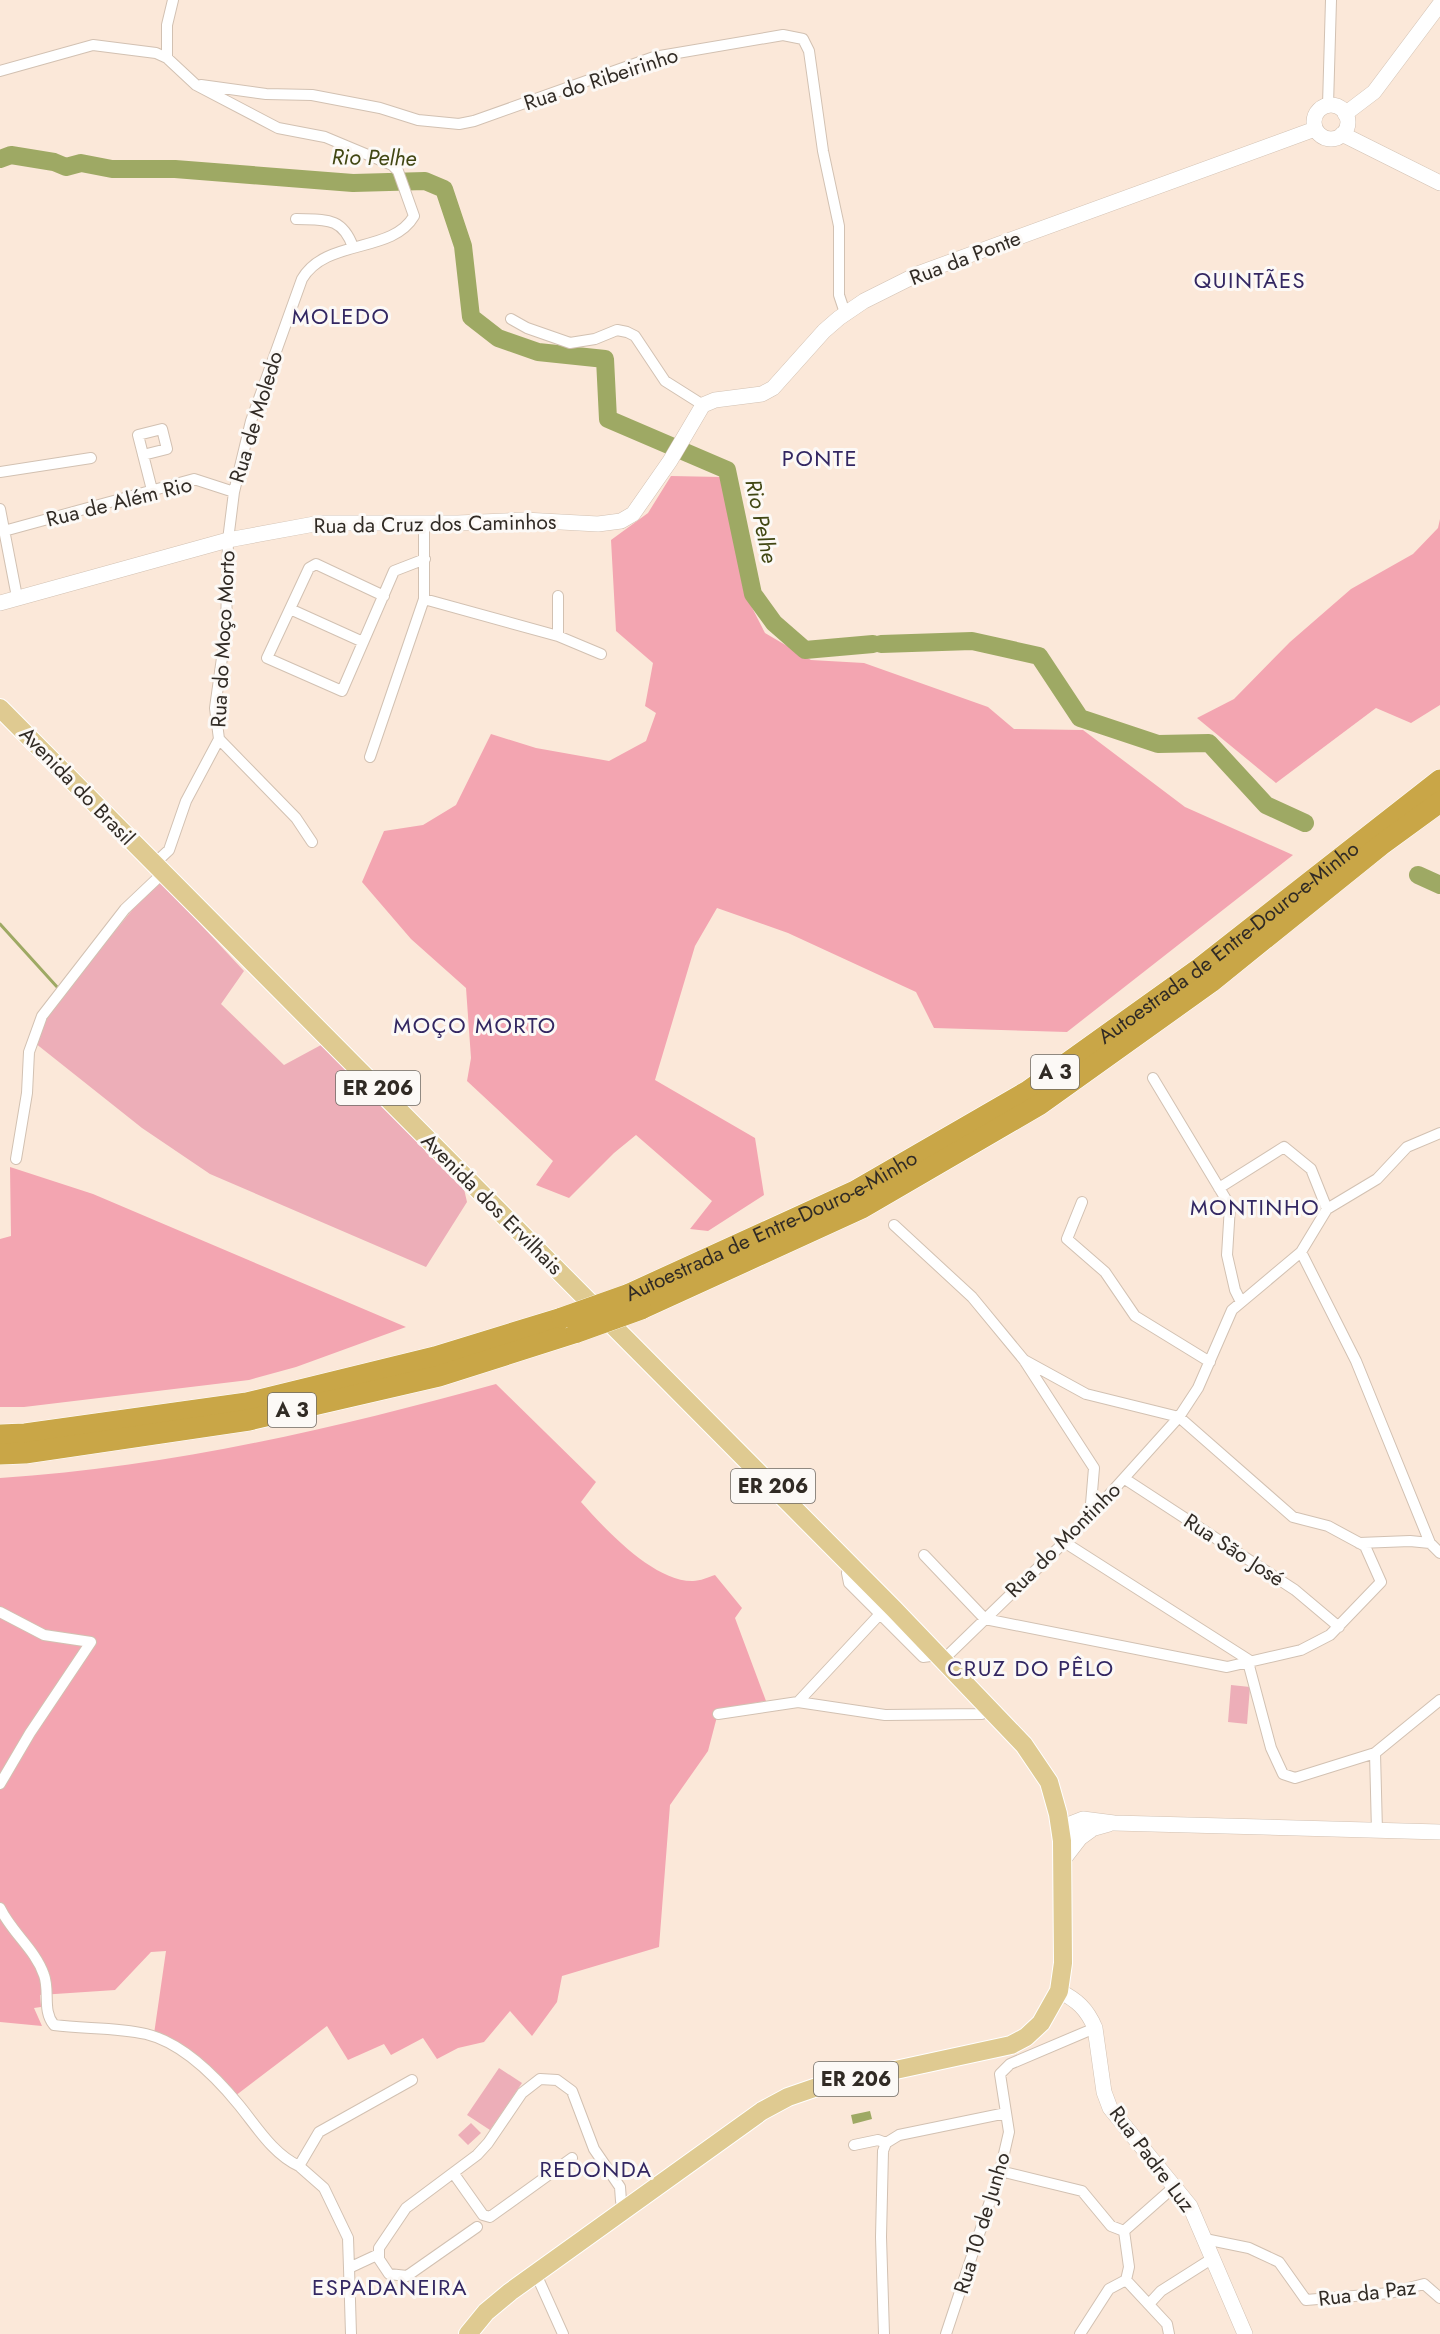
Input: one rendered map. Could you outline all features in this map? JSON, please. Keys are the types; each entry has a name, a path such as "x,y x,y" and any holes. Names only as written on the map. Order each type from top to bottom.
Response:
{"highway":[{"name":"Autoestrada de Entre-Douro-e-Minho","path":"634,1302 855,1191 1028,1091 1200,968 1440,780"},
{"name":"Autoestrada de Entre-Douro-e-Minho","path":"0,1454 25,1453 249,1420 440,1376 634,1302 862,1208 1039,1105 1212,982 1381,846 1440,802"},
{"name":"Autoestrada de Entre-Douro-e-Minho","path":"0,1435 25,1434 247,1403 570,1325"}],"main road":[{"name":"Avenida do Brasil","path":"0,708 159,869"},
{"name":"Avenida dos Ervilhais","path":"159,869 850,1563"},
{"name":"ER 206","path":"468,2334 486,2312 536,2274 762,2111 788,2097 817,2087 1011,2045 1026,2037 1041,2023 1059,1991 1063,1963 1063,1860 1060,1828 1049,1782 1036,1758 850,1563"}],"street":[{"path":"167,58 167,25 173,0"},
{"path":"1328,105 1331,0"},
{"path":"1345,114 1374,92 1440,4"},
{"name":"Rua do Ribeirinho","path":"196,85 266,94 312,95 380,108 418,120 459,124 474,121 654,57 783,35 803,39 809,51 823,151 839,226 839,295 846,313"},
{"path":"0,70 93,45 145,51 167,58 196,85"},
{"name":"Rua de Moledo","path":"196,85 278,128 325,137 392,165 398,171 414,216 408,226 391,236 316,261 302,279 250,421 234,492 228,540"},
{"path":"1328,105 1338,107 1345,114 1347,125 1342,134 1330,139 1321,136 1316,129 1316,114 1328,105"},
{"name":"Rua da Ponte","path":"702,405 715,400 762,394 772,388 824,331 846,313 920,273 1316,129"},
{"path":"1342,134 1440,183"},
{"path":"296,219 326,220 340,225 348,235 353,247"},
{"path":"511,320 570,343 595,339 617,330 627,332 635,336 665,381 702,405"},
{"name":"Rua da Cruz dos Caminhos","path":"0,603 228,540 327,522 424,524 524,520 598,524 621,521 633,514 670,461 702,405"},
{"path":"143,455 152,490"},
{"path":"0,472 91,458"},
{"name":"Rua de Além Rio","path":"4,531 194,480 234,492"},
{"path":"0,510 18,597"},
{"path":"370,757 424,599 424,524"},
{"name":"Rua do Moço Morto","path":"16,1159 27,1093 29,1052 34,1032 42,1016 159,869 169,850 186,801 219,739 215,708 226,629 228,540"},
{"path":"384,596 316,564 309,567 267,658 342,691 384,596 394,571 424,559"},
{"path":"558,596 558,636"},
{"path":"424,599 558,636 601,654"},
{"path":"290,609 363,642"},
{"path":"219,739 296,818 312,842"},
{"path":"1153,1078 1230,1206 1227,1255 1235,1290 1241,1302"},
{"path":"1219,1188 1284,1147 1311,1169 1327,1209 1377,1179 1407,1147 1440,1133"},
{"path":"1082,1203 1067,1239 1105,1272 1134,1316 1210,1362"},
{"name":"Rua do Montinho","path":"941,1658 985,1619 1090,1516 1179,1417 1198,1388 1232,1310 1301,1252 1327,1209"},
{"path":"894,1225 972,1297 1024,1360 1094,1468 1090,1516"},
{"path":"1301,1252 1356,1361 1430,1543 1440,1553"},
{"path":"924,1555 985,1619 1227,1667 1301,1650 1330,1635 1381,1582 1365,1546 1328,1526 1293,1517 1179,1417 1086,1394 1024,1360"},
{"name":"Rua São José","path":"1125,1479 1295,1590 1339,1627"},
{"path":"1359,1543 1410,1541 1430,1543"},
{"path":"1064,1542 1250,1662 1271,1748 1283,1774 1295,1778 1375,1753 1440,1700"},
{"path":"850,1563 847,1573 849,1583 923,1657 941,1658"},
{"path":"0,1612 44,1635 91,1641 30,1733 0,1784"},
{"path":"798,1702 880,1614"},
{"path":"718,1714 798,1702 885,1715 982,1714 989,1707"},
{"path":"1375,1753 1377,1831"},
{"path":"1049,1782 1060,1801 1087,1824"},
{"path":"1060,1828 1114,1822 1440,1832"},
{"path":"1063,1860 1080,1838 1087,1824"},
{"path":"0,1908 42,1968 47,1986 48,2012 54,2025 129,2031 164,2041 202,2067 225,2088 277,2152 299,2166 324,2188 348,2238 351,2334"},
{"name":"Rua Padre Luz","path":"1059,1991 1085,2008 1095,2028 1104,2092 1110,2108 1190,2206 1245,2334"},
{"name":"Rua 10 de Junho","path":"946,2334 1000,2171 1009,2132 1000,2074 1010,2064 1095,2028"},
{"path":"477,2227 407,2276 389,2274 379,2259 379,2247 406,2208 454,2174 488,2143 530,2085 540,2079 549,2078 565,2084 572,2091 594,2149 620,2187 621,2201 633,2205 635,2191 620,2187"},
{"path":"299,2166 318,2132 412,2080"},
{"path":"884,2334 881,2238 883,2151 886,2143 899,2135 1006,2113"},
{"path":"854,2145 878,2140 886,2143"},
{"path":"454,2174 483,2215 490,2217 572,2158"},
{"path":"1000,2171 1082,2191 1111,2226 1124,2231"},
{"path":"1124,2231 1175,2186"},
{"path":"1080,2334 1109,2289 1126,2280 1129,2267 1124,2231"},
{"name":"Rua da Paz","path":"1205,2239 1249,2248 1279,2262 1306,2300 1390,2293 1424,2284 1440,2298"},
{"path":"349,2268 379,2254"},
{"path":"1149,2304 1161,2291 1214,2258"},
{"path":"536,2274 563,2334"},
{"path":"1126,2280 1167,2324 1169,2334"}],"shaded area":[{"path":"671,476 721,477 744,592 765,633 811,660 864,663 988,707 1014,729 1083,730 1185,807 1293,855 1067,1032 934,1028 916,992 788,933 717,908 695,946 655,1080 755,1138 764,1195 708,1231 690,1229 712,1201 636,1135 614,1153 569,1198 536,1185 553,1161 467,1081 471,1058 466,988 411,939 362,882 384,831 423,825 456,805 491,734 536,748 609,761 646,741 656,713 645,706 653,663 616,631 611,540 648,513"},
{"path":"1440,519 1440,705 1411,723 1376,708 1276,783 1197,718 1234,699 1290,642 1351,589 1413,554 1438,528"},
{"path":"162,883 244,971 221,1004 284,1065 321,1045 464,1189 467,1202 426,1267 210,1174 142,1128 35,1043 43,1019 133,909 155,885"},
{"path":"10,1167 93,1194 406,1327 296,1367 249,1380 24,1407 0,1407 0,1239 11,1236"},
{"path":"496,1384 596,1482 581,1502 631,1552 662,1573 678,1579 696,1581 715,1575 742,1608 735,1618 766,1701 719,1709 708,1751 670,1805 659,1947 562,1976 557,2002 532,2036 510,2011 484,2042 458,2048 437,2059 423,2038 391,2055 384,2044 348,2060 327,2026 235,2096 218,2076 189,2051 167,2038 154,2034 166,1951 151,1952 115,1990 40,1995 41,2007 34,2008 42,2026 0,2022 0,1478 126,1465 250,1444 374,1416"},
{"path":"1231,1685 1250,1687 1247,1724 1228,1722"},
{"path":"499,2068 522,2083 490,2130 467,2115"},
{"path":"870,2111 872,2119 853,2124 851,2115"},
{"path":"471,2123 481,2133 468,2145 458,2135"}],"waterway":[{"name":"Rio Pelhe","path":"0,159 11,155 54,162 66,167 81,163 112,169 175,169 353,183 425,181 444,189 463,246 471,317 498,338 538,352 605,359 608,419 727,470 753,594 774,623 805,650 873,644"},
{"name":"Rio Pelhe","path":"881,644 972,641 1039,656 1080,718 1158,744 1209,743 1266,805 1305,823"},
{"name":"Rio Pelhe","path":"1418,875 1440,885"},
{"path":"0,924 58,988"}],"district":[{"name":"QUINTÃES","path":"1250,280"},
{"name":"MOLEDO","path":"341,316"},
{"name":"PONTE","path":"820,458"},
{"name":"MOÇO MORTO","path":"475,1025"},
{"name":"MONTINHO","path":"1255,1207"},
{"name":"CRUZ DO PÊLO","path":"1031,1668"},
{"name":"REDONDA","path":"596,2169"},
{"name":"ESPADANEIRA","path":"390,2287"}]}
